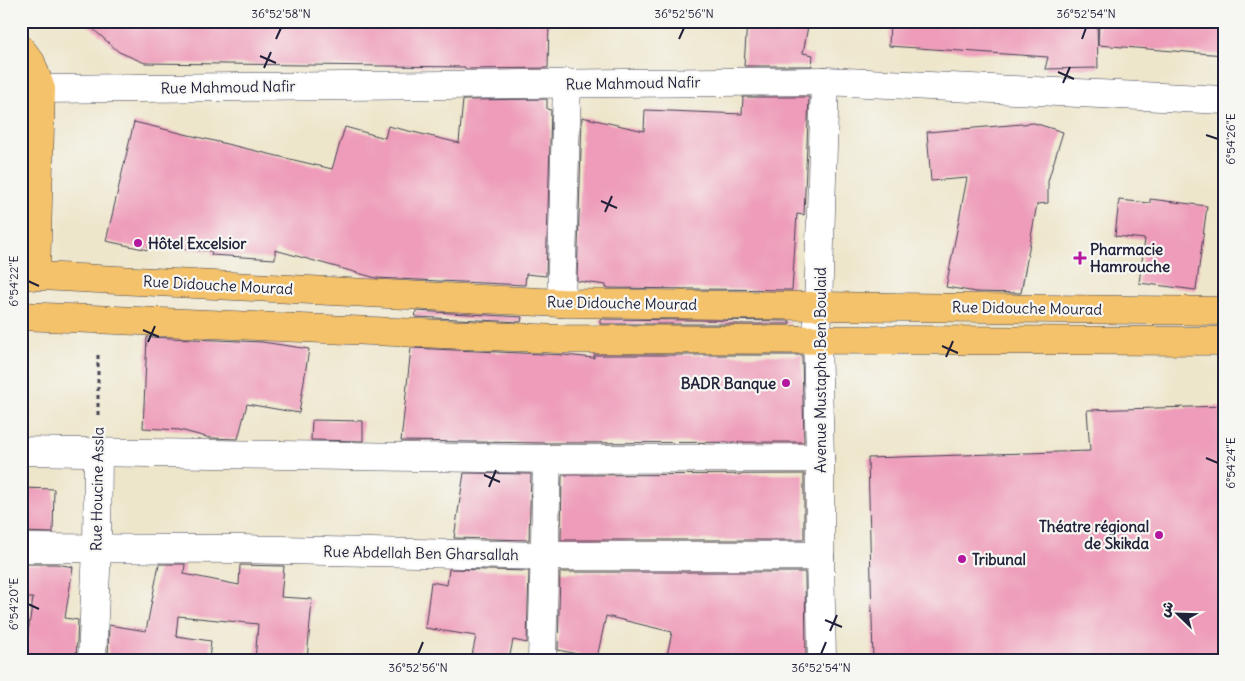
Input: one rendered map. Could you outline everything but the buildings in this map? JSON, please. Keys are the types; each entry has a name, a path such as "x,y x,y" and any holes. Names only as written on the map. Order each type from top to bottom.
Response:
{"main road":[{"path":"21,49 31,62 42,89 29,276"},
{"name":"Rue Didouche Mourad","path":"29,276 561,303 1224,311"},
{"name":"Rue Didouche Mourad","path":"21,316 560,339 1224,341"}],"street":[{"name":"Rue Mahmoud Nafir","path":"42,89 825,81 1224,100"},
{"name":"Avenue Mustapha Ben Boulaid","path":"822,660 817,340 825,81"},
{"path":"561,303 567,83"},
{"path":"21,452 547,459 820,458"},
{"name":"Rue Houcine Assla","path":"92,660 97,549 98,452"},
{"path":"542,660 547,459"},
{"name":"Rue Abdellah Ben Gharsallah","path":"21,548 241,549 544,556 820,556"}],"path":[{"name":"Rue Houcine Assla","path":"98,318 98,452"}],"place":[{"name":"Hôtel Excelsior","path":"138,243"},
{"name":"Pharmacie Hamrouche","path":"1080,258"},
{"name":"BADR Banque","path":"786,383"},
{"name":"Théatre régional de Skikda","path":"1159,535"},
{"name":"Tribunal","path":"962,559"}]}
